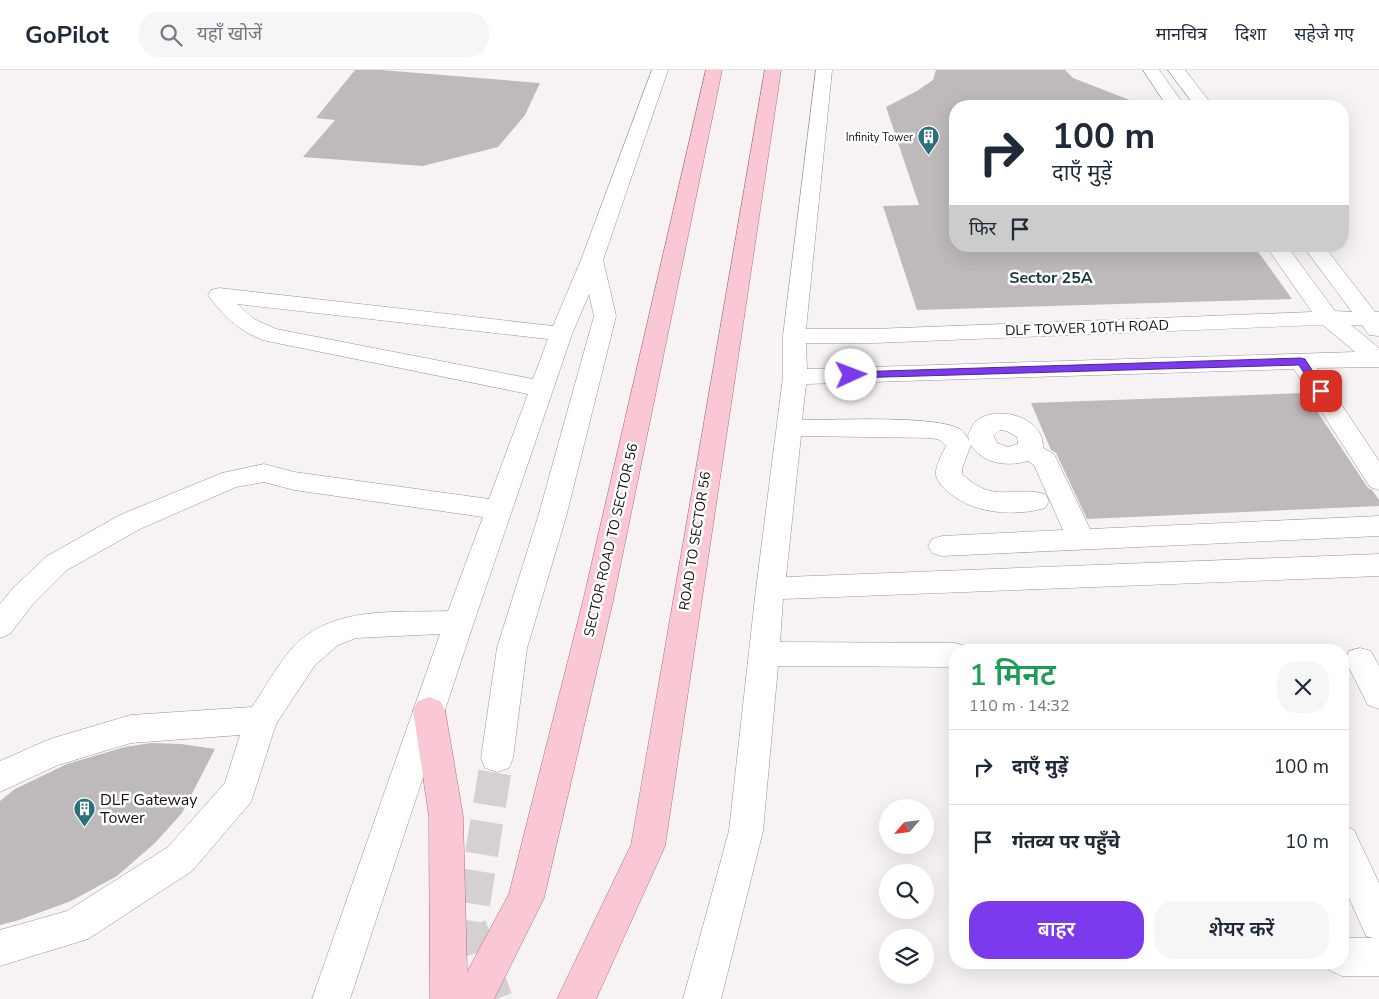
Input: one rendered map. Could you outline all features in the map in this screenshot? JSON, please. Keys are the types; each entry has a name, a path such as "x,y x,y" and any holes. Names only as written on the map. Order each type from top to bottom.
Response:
{"main road":[{"name":"SECTOR ROAD TO SECTOR 56","path":"474,999 526,898 598,601 714,70"},
{"name":"ROAD TO SECTOR 56","path":"576,999 648,846 686,598 773,70"},
{"path":"429,710 446,816 449,999"}],"street":[{"path":"331,999 459,622 561,334 592,260 660,70"},
{"path":"702,999 746,831 770,589 795,378 794,336 824,70"},
{"path":"1150,70 1172,100"},
{"path":"1176,70 1199,100"},
{"path":"1280,252 1328,318 1378,359"},
{"path":"1318,252 1376,324"},
{"path":"497,758 512,648 552,516 605,316 592,260"},
{"path":"542,389 270,334 246,325 232,313 219,295 561,334"},
{"name":"DLF TOWER 10TH ROAD","path":"794,336 874,336 1328,318 1376,324"},
{"path":"795,378 1378,359"},
{"path":"1301,362 1379,481"},
{"path":"1036,501 1013,504 988,502 957,486 949,477 949,468 958,446 988,424 1004,422 1026,431 1030,437 1030,448 1026,452 1038,455 1045,460 1081,539"},
{"path":"789,428 932,430 968,438"},
{"path":"0,626 23,596 57,563 130,522 231,479 264,473 294,481 499,510"},
{"path":"942,546 1379,526"},
{"path":"770,589 1379,565"},
{"path":"0,948 75,926 180,859 238,791 261,720 304,656 327,637 354,626 459,622"},
{"path":"764,654 949,655"},
{"path":"1361,660 1379,696"},
{"path":"0,777 50,753 131,729 261,720"},
{"path":"1349,857 1379,923"},
{"path":"1349,957 1379,957"}],"building":[{"path":"355,70 381,70 540,83 525,115 498,147 423,166 303,157 335,120 316,118"},
{"name":"Infinity Tower","path":"936,70 1065,70 1073,78 1130,100 949,100 949,252 1258,252 1292,299 917,310 883,206 919,205 886,107 917,91 933,80"},
{"path":"1305,393 1368,488 1372,490 1379,500 1379,506 1087,519 1056,453 1051,450 1031,403"},
{"name":"DLF Gateway Tower","path":"151,743 181,744 215,749 182,813 155,843 117,876 71,901 0,925 0,801 15,789 67,764 125,747"}],"tunnel":[{"path":"496,999 470,926 497,758"}],"place":[{"name":"Infinity Tower","path":"929,156"},
{"name":"DLF Gateway Tower","path":"84,828"}],"district":[{"name":"Sector 25A","path":"1051,278"}],"route":[{"path":"851,375 1301,362 1321,391"}]}
